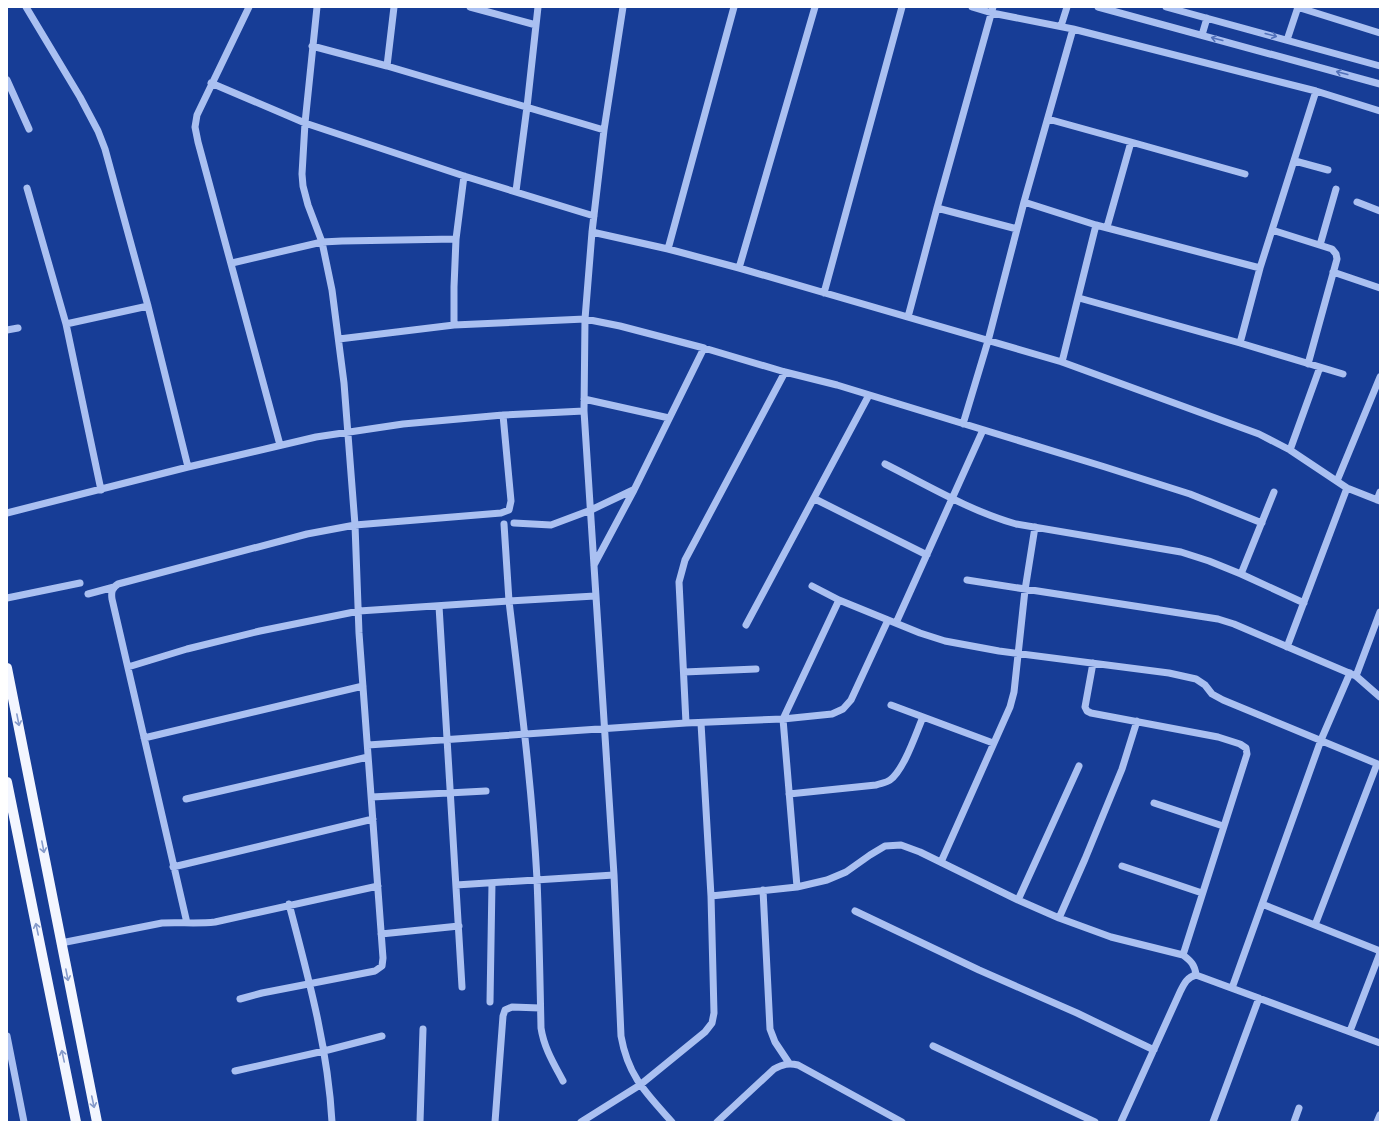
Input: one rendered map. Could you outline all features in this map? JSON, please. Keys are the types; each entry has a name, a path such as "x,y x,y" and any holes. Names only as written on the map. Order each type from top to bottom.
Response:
{"main road":[{"path":"7,668 37,814 60,943 97,1122"},
{"path":"7,782 10,818 76,1122"}],"street":[{"path":"26,7 80,97 98,131 105,149 148,306 188,467"},
{"path":"249,7 197,115 195,127 280,445"},
{"path":"240,999 310,983 375,971 382,966 372,797 363,686 355,525 339,339 332,290 322,242 308,205 303,186 302,174 305,122 317,7"},
{"path":"387,66 394,7"},
{"path":"470,7 536,25"},
{"path":"516,191 538,7"},
{"path":"623,7 604,130 592,232 585,319 584,411 614,875 621,1036 628,1063 640,1085 672,1122"},
{"path":"668,249 734,7"},
{"path":"740,268 815,7"},
{"path":"824,293 902,7"},
{"path":"972,7 1062,26 1316,91 1380,111"},
{"path":"1062,26 1067,7"},
{"path":"1098,7 1380,84"},
{"path":"1166,7 1380,66"},
{"path":"1288,40 1298,7 1380,33"},
{"path":"908,318 992,10"},
{"path":"1202,35 1207,18"},
{"path":"963,424 988,341 1024,202 1073,29"},
{"path":"312,46 387,66 604,130"},
{"path":"7,80 29,130"},
{"path":"211,84 305,122 464,176 594,216"},
{"path":"1240,343 1260,268 1316,91"},
{"path":"1048,118 1245,174"},
{"path":"1107,228 1131,142"},
{"path":"1295,161 1328,170"},
{"path":"454,325 456,239 464,176"},
{"path":"27,188 66,324 101,490"},
{"path":"1320,245 1336,190"},
{"path":"1024,202 1096,225 1260,268"},
{"path":"1357,202 1380,211"},
{"path":"937,208 1017,229"},
{"path":"1062,362 1096,225"},
{"path":"1272,230 1332,249 1336,254 1337,259 1308,364"},
{"path":"592,232 668,249 740,268 1062,362 1252,431 1279,443 1347,488 1378,501 1380,492"},
{"path":"232,263 322,242 456,239"},
{"path":"1333,272 1380,288"},
{"path":"1079,298 1240,343 1343,374"},
{"path":"66,324 148,306"},
{"path":"339,339 454,325 585,319 620,326 704,348 869,395 1190,494 1262,523"},
{"path":"7,330 18,328"},
{"path":"594,565 634,490 704,348"},
{"path":"1290,450 1320,367"},
{"path":"686,723 679,582 685,560 784,372"},
{"path":"1337,481 1380,377"},
{"path":"746,625 869,395"},
{"path":"584,399 669,418"},
{"path":"7,513 280,445 348,432 403,424 503,415 584,411"},
{"path":"88,594 114,587 118,584 306,534 355,525 500,513 509,510 511,501 503,415"},
{"path":"896,623 984,430"},
{"path":"885,464 998,519 1016,524 1181,552 1241,574 1304,602"},
{"path":"1287,647 1347,488"},
{"path":"514,523 551,525 591,510 634,490"},
{"path":"1241,574 1274,492"},
{"path":"814,499 927,555"},
{"path":"504,524 509,601 525,733 537,880 540,1008 543,1040 546,1049 563,1081"},
{"path":"941,862 1010,706 1014,692 1025,590 1035,527"},
{"path":"967,580 1218,619 1234,624 1353,675 1380,697"},
{"path":"7,598 80,583"},
{"path":"812,586 839,600 920,633 945,641 1018,654 1169,673 1196,679 1205,685 1212,694 1223,700 1379,765 1315,925"},
{"path":"114,587 111,592 112,599 187,922"},
{"path":"128,667 187,649 260,631 359,611 595,596"},
{"path":"797,887 784,719 839,600"},
{"path":"438,606 462,987"},
{"path":"1232,988 1321,740 1353,675 1380,612"},
{"path":"368,745 604,728 784,719 832,714 843,709 851,700 888,620"},
{"path":"1093,663 1085,707 1087,711 1218,737 1240,744 1246,748 1247,754 1183,955"},
{"path":"684,672 756,669"},
{"path":"144,738 363,686"},
{"path":"891,705 993,744"},
{"path":"789,794 876,785 889,781 900,768 923,717"},
{"path":"1059,918 1122,769 1137,721"},
{"path":"581,1122 640,1085 705,1032 712,1023 714,1012 711,896 701,723"},
{"path":"186,799 368,757"},
{"path":"1018,900 1079,766"},
{"path":"372,797 486,791"},
{"path":"1154,803 1223,826"},
{"path":"173,867 373,819"},
{"path":"711,896 797,887 828,880 846,872 870,854 885,846 901,845 920,852 1018,900 1059,918 1111,937 1183,955 1192,962 1195,967 1196,975"},
{"path":"1122,866 1202,893"},
{"path":"456,885 614,875"},
{"path":"490,1002 492,883"},
{"path":"60,943 162,923 215,922 289,904 378,886"},
{"path":"763,890 770,1029 774,1042 789,1063"},
{"path":"289,904 310,983 324,1051 330,1090 332,1122"},
{"path":"1262,904 1380,952 1350,1031"},
{"path":"855,911 979,970 1077,1013 1154,1050"},
{"path":"381,934 459,926"},
{"path":"1121,1122 1186,980 1190,976 1196,975 1380,1043"},
{"path":"1213,1122 1260,998"},
{"path":"495,1122 503,1016 506,1010 512,1007 540,1008"},
{"path":"420,1122 423,1028"},
{"path":"7,1036 24,1122"},
{"path":"235,1071 382,1036"},
{"path":"933,1046 1095,1122"},
{"path":"717,1122 774,1069 789,1063 798,1065 902,1122"},
{"path":"1294,1122 1299,1108"},
{"path":"1377,1122 1380,1115"}]}
